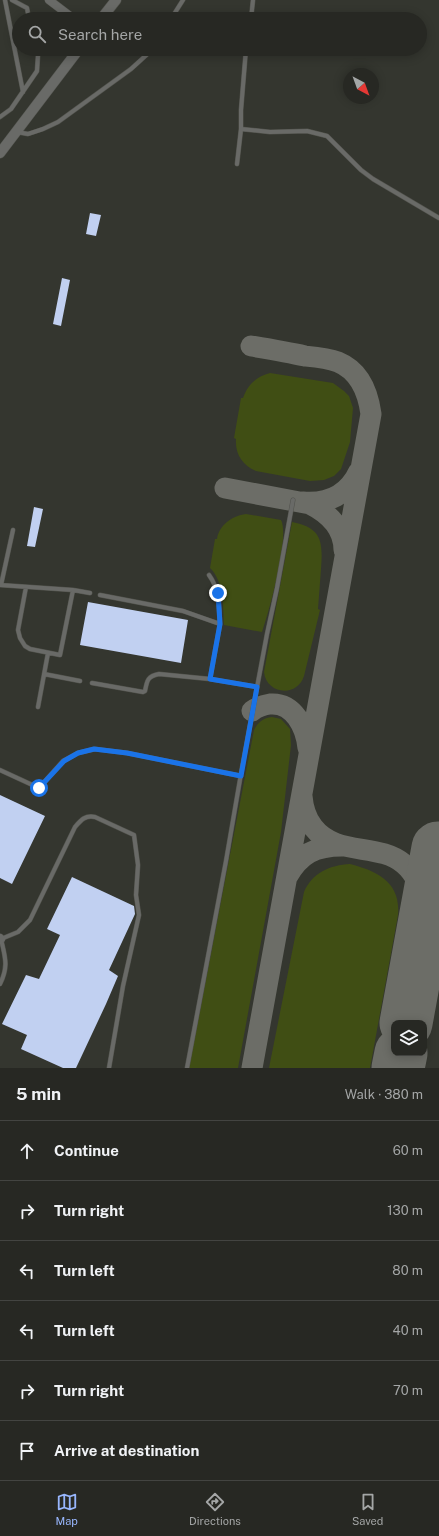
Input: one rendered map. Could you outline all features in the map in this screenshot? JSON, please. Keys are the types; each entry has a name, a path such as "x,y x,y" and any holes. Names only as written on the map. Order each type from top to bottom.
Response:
{"street":[{"path":"49,0 65,12"},
{"path":"107,12 116,0"},
{"path":"0,153 74,56"}],"lane":[{"path":"5,0 12,36"},
{"path":"12,0 27,8 28,12"},
{"path":"175,12 183,0"},
{"path":"252,12 253,0"},
{"path":"16,56 23,92"},
{"path":"0,117 12,109 37,71 38,56"},
{"path":"16,132 28,134 58,122 145,56"},
{"path":"237,164 241,129 245,56"},
{"path":"241,129 270,132 307,131 327,136 361,170 373,179 439,218"},
{"path":"187,1068 293,500"},
{"path":"13,530 1,585 72,590 90,593"},
{"path":"209,576 215,584 218,593 220,624 210,679"},
{"path":"26,587 18,630 20,638 25,646 60,655 72,590"},
{"path":"100,596 183,611 220,624"},
{"path":"38,707 48,653"},
{"path":"44,674 80,681"},
{"path":"92,683 143,692 145,691 147,682 152,676 159,674 210,679 257,687"},
{"path":"0,770 39,788 64,761 78,753 94,749 127,753 241,776"},
{"path":"0,984 5,973 6,966 0,939 18,932 30,920 75,827 82,819 88,816 95,816 134,835 138,865 136,895 139,915 123,986 109,1068"}],"green space":[{"path":"270,373 333,383 349,396 353,408 350,442 341,469 334,476 324,480 310,481 256,471 247,466 240,458 236,439 234,438 241,398 243,398 247,389 253,382"},
{"path":"246,514 281,520 283,529 283,542 278,575 262,632 224,625 222,595 215,573 210,568 215,539 217,539 220,529 231,519"},
{"path":"292,522 309,528 315,532 321,543 322,559 318,609 320,610 304,676 295,688 282,690 276,689 270,685 264,672"},
{"path":"272,717 281,719 290,729 291,745 281,832 238,1068 189,1068 254,730 261,721"},
{"path":"350,864 369,870 385,880 396,894 398,904 398,915 370,1068 269,1068 304,892 307,885 322,871 336,866"}],"building":[{"path":"90,213 101,215 96,236 86,234"},
{"path":"62,278 70,280 61,326 53,324"},
{"path":"34,507 43,509 35,547 27,546"},
{"path":"88,602 188,620 181,663 80,645"},
{"path":"0,795 45,816 12,884 0,878"},
{"path":"72,877 134,906 135,914 109,970 118,976 106,1004 76,1068 63,1068 21,1049 27,1035 2,1024 26,975 39,979 60,935 47,929"}],"taxiway":[{"path":"251,346 326,359 346,366 362,383 368,398 371,414 252,1068"},
{"path":"303,502 321,501 336,496 349,486 359,471"},
{"path":"225,488 310,504 323,512 334,522 341,535 344,550"},
{"path":"252,711 261,706 270,704 278,704 286,707 297,718 305,732 308,748"},
{"path":"302,796 304,809 308,820 322,836 345,846 382,853 394,857 409,868 416,878 427,907"},
{"path":"287,877 297,862 309,853 332,846 342,846"}],"runway":[{"path":"407,1020 438,848"},
{"path":"398,1068 400,1056"}],"route":[{"path":"39,788 64,761 78,753 94,749 127,753 241,776 257,687 210,679 220,624 218,593"}]}
